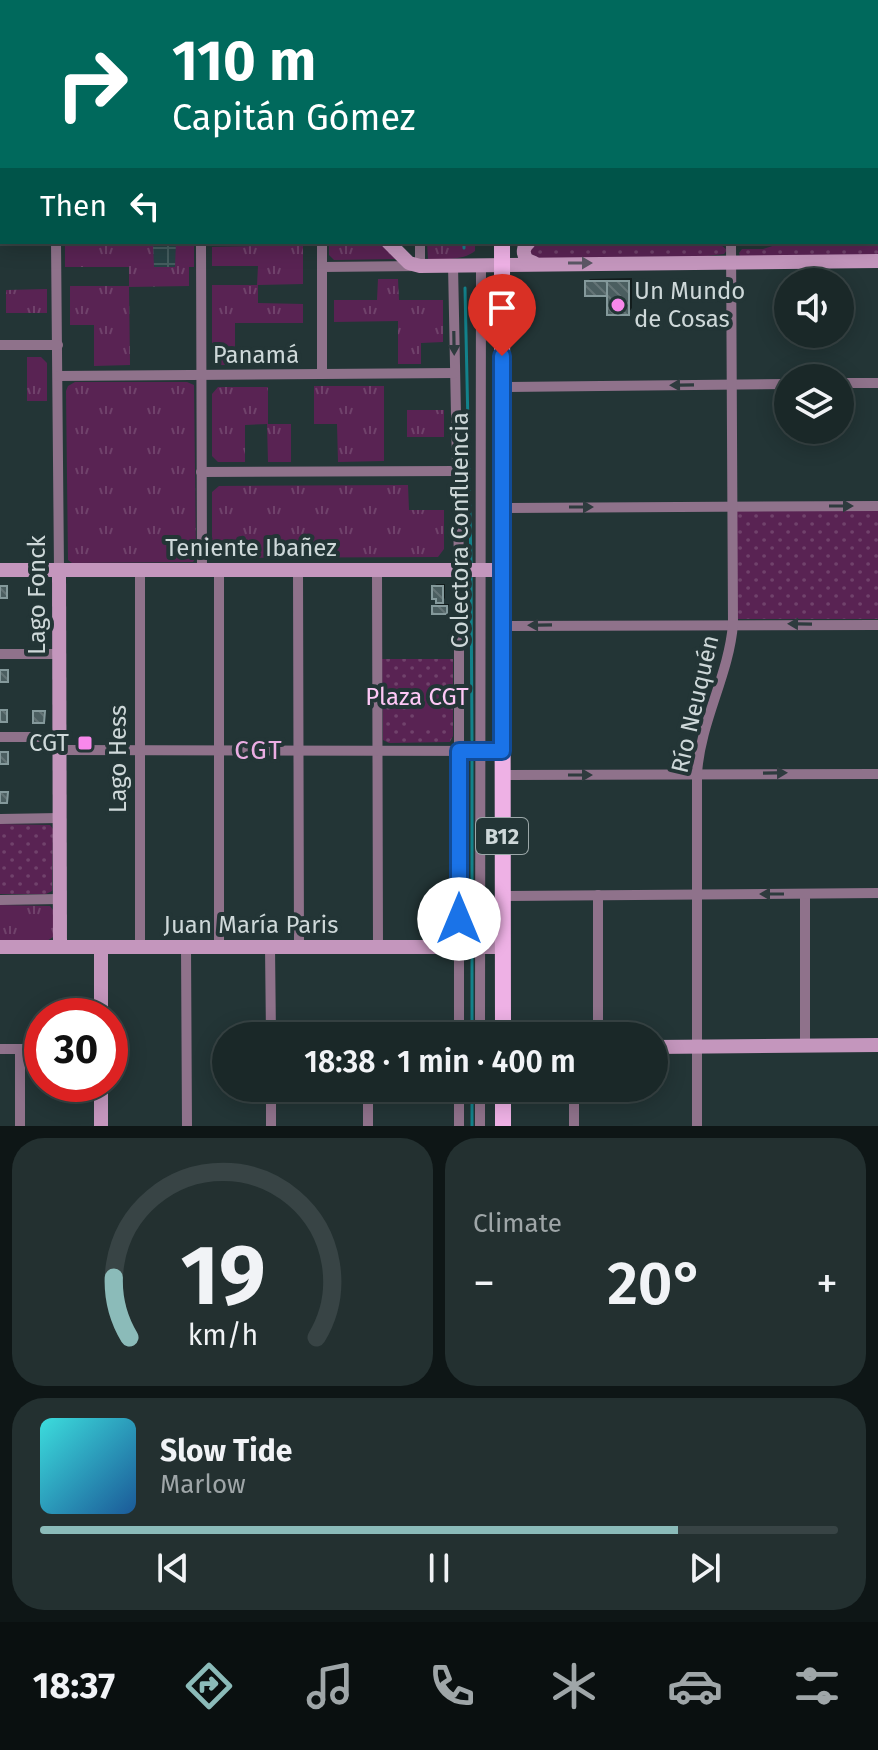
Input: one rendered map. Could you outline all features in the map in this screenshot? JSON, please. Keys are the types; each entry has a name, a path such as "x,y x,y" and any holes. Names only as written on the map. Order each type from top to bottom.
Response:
{"main road":[{"name":"B12","path":"502,244 503,1022"},
{"path":"503,1102 503,1126"}],"street":[{"name":"Lago Fonck","path":"56,244 60,947"},
{"path":"201,244 202,570"},
{"path":"322,244 322,374"},
{"path":"390,244 409,263 420,266"},
{"path":"420,244 420,266"},
{"path":"527,244 523,253 527,260 534,263"},
{"name":"Río Neuquén","path":"697,1126 697,774 701,745 729,650 733,624 731,244"},
{"path":"322,267 878,261"},
{"name":"Colectora Confluencia","path":"480,1022 481,264"},
{"path":"453,265 459,569 459,1022"},
{"path":"0,345 58,345"},
{"name":"Panamá","path":"58,376 455,373"},
{"path":"854,383 878,383"},
{"path":"503,387 774,384"},
{"path":"201,472 457,471"},
{"path":"503,508 878,506"},
{"name":"Teniente Ibañez","path":"0,570 502,570"},
{"name":"Lago Hess","path":"140,570 140,947"},
{"path":"219,570 219,947"},
{"path":"298,570 299,947"},
{"path":"377,570 378,947"},
{"path":"502,626 878,625"},
{"path":"0,654 59,654"},
{"path":"0,737 140,750 502,751"},
{"path":"502,775 878,774"},
{"path":"0,819 60,818"},
{"path":"502,896 878,893"},
{"path":"805,894 805,1046"},
{"path":"598,895 598,1022"},
{"path":"0,900 60,899"},
{"name":"Juan María Paris","path":"0,947 502,947"},
{"path":"101,947 101,998"},
{"path":"186,947 187,1126"},
{"path":"270,947 271,1022"},
{"path":"668,1047 878,1045"},
{"path":"0,1049 24,1049"},
{"path":"20,1049 20,1126"},
{"path":"101,1102 101,1126"},
{"path":"271,1102 271,1126"},
{"path":"368,1102 368,1126"},
{"path":"459,1102 459,1126"},
{"path":"480,1102 480,1126"},
{"path":"574,1102 574,1126"}],"shaded area":[{"path":"153,244 176,244 176,267 153,267"}],"green space":[{"path":"65,244 153,244 154,267 175,267 176,244 194,244 194,267 189,267 189,286 129,287 130,365 94,366 94,325 70,325 70,286 129,286 129,267 65,267"},
{"path":"303,244 303,284 258,285 258,303 303,304 303,323 235,323 235,365 218,365 212,359 212,285 257,285 258,266 212,266 212,247"},
{"path":"329,244 383,244 396,259 334,260 329,255"},
{"path":"427,244 475,244 475,251 459,258 428,259"},
{"path":"779,244 878,244 878,257 740,256 739,253 742,249 763,249"},
{"path":"534,245 721,245 727,250 724,254 691,258 537,258 531,254 530,249"},
{"path":"378,279 398,279 399,300 443,300 443,342 421,343 421,364 398,364 398,321 334,322 334,300 377,300"},
{"path":"47,289 47,313 6,313 6,290"},
{"path":"27,357 41,357 47,363 47,401 27,401"},
{"path":"75,382 187,382 194,385 196,557 193,562 72,563 68,560 66,391"},
{"path":"314,386 384,386 384,461 338,462 337,424 314,424"},
{"path":"218,387 268,387 268,424 291,424 291,462 268,462 267,424 245,425 245,462 218,462 212,456 212,394"},
{"path":"407,410 444,410 444,437 407,437"},
{"path":"408,485 409,510 444,510 444,549 438,557 218,558 212,552 212,492 219,486"},
{"path":"732,507 878,507 878,619 733,619"},
{"name":"Plaza CGT","path":"382,659 453,659 453,736 450,742 389,743 383,740"},
{"path":"416,697 439,697 439,726 416,726"},
{"path":"0,824 50,825 53,829 52,891 46,894 0,894"},
{"path":"0,905 50,906 53,910 53,937 47,941 0,941"}],"building":[{"path":"585,281 607,281 607,296 585,296"},
{"name":"Un Mundo de Cosas","path":"607,281 629,281 629,315 607,315"},
{"path":"0,586 7,586 7,598 0,598"},
{"path":"432,586 443,586 443,603 432,599"},
{"path":"432,606 447,606 447,614 432,614"},
{"path":"0,670 8,670 8,682 0,682"},
{"path":"0,710 7,710 7,722 0,722"},
{"path":"33,711 45,711 44,723 33,723"},
{"path":"0,752 8,752 8,764 0,764"},
{"path":"0,792 8,792 7,803 0,803"}],"waterway":[{"path":"465,288 471,563"},
{"path":"471,576 472,740"},
{"path":"472,757 472,939"},
{"path":"472,954 472,1022"},
{"path":"472,1102 472,1126"}],"place":[{"name":"Un Mundo de Cosas","path":"618,305"},
{"name":"CGT","path":"85,743"}],"district":[{"name":"CGT","path":"259,750"}],"route":[{"path":"459,919 459,751 502,751 502,356"}]}
